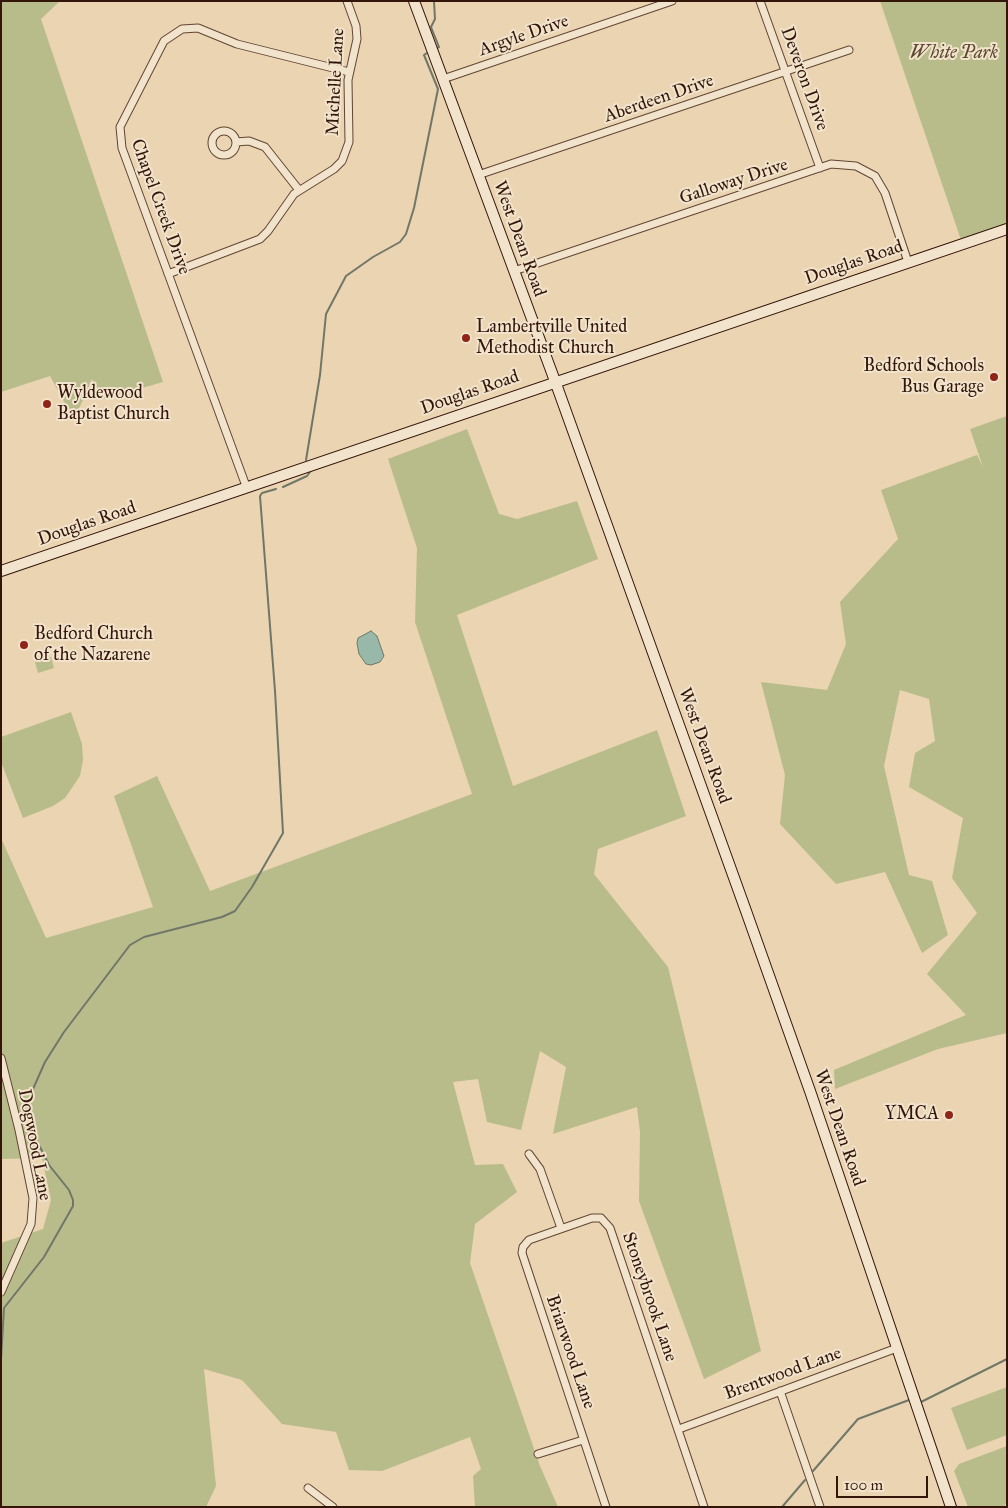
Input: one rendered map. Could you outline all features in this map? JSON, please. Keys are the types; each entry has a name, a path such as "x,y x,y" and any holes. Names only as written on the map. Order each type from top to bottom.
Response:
{"street":[{"name":"Michelle Lane","path":"168,274 260,239 268,232 299,190 334,169 346,155 349,142 347,89 357,32 347,1"},
{"name":"West Dean Road","path":"414,1 555,381 810,1091 951,1507"},
{"name":"Argyle Drive","path":"442,79 672,1"},
{"name":"Deveron Drive","path":"760,1 820,168"},
{"name":"Chapel Creek Drive","path":"246,486 122,148 119,131 123,119 168,37 182,29 198,28 237,44 349,72"},
{"name":"Aberdeen Drive","path":"478,175 849,50"},
{"path":"236,142 249,141 265,147 299,190"},
{"name":"Galloway Drive","path":"514,271 831,164 856,166 875,176 885,193 908,262"},
{"name":"Douglas Road","path":"1,571 246,486 1007,229"},
{"name":"Dogwood Lane","path":"1,1058 19,1130 33,1198 31,1224 1,1292"},
{"path":"528,1154 540,1170 561,1228"},
{"name":"Stoneybrook Lane","path":"561,1228 601,1218 610,1228 704,1507"},
{"name":"Briarwood Lane","path":"561,1228 529,1240 523,1246 522,1253 606,1507"},
{"name":"Brentwood Lane","path":"679,1429 897,1348"},
{"path":"780,1391 820,1507"},
{"path":"538,1454 583,1440"},
{"path":"308,1488 333,1507"}],"green space":[{"path":"1,1 60,1 41,19 163,382 104,399 92,379 74,420 50,376 1,392"},
{"name":"White Park","path":"880,1 1007,1 1007,225 961,240"},
{"path":"1007,416 1007,1033 938,1049 835,1089 834,1070 966,1015 927,974 977,913 952,878 963,818 909,787 915,753 935,741 929,699 900,690 884,766 909,875 932,881 948,935 922,953 885,872 836,884 780,824 785,775 761,682 827,690 846,644 840,602 898,539 881,490 977,455 983,467 970,429"},
{"path":"467,429 499,514 517,519 577,501 598,559 457,615 513,786 657,730 686,816 598,849 594,874 668,967 761,1351 704,1379 639,1201 640,1132 637,1107 553,1134 566,1067 540,1051 521,1130 487,1122 478,1079 453,1082 475,1165 503,1164 517,1192 475,1224 470,1263 540,1466 558,1507 475,1507 473,1476 481,1469 470,1437 382,1471 349,1470 336,1432 282,1424 242,1380 204,1369 216,1486 206,1507 1,1507 1,1243 43,1229 51,1200 42,1158 1,1159 1,838 46,938 153,907 114,796 157,776 210,891 472,794 415,622 417,548 388,459"},
{"path":"51,657 54,668 38,673 35,662"},
{"path":"71,712 82,744 83,760 80,776 65,798 53,806 23,818 1,762 1,737"},
{"path":"1007,1387 1007,1435 967,1450 951,1408"},
{"path":"1007,1446 1007,1502 1004,1507 968,1507 954,1471 959,1464"}],"shaded area":[{"path":"371,631 377,636 384,656 380,662 371,665 366,664 359,654 357,643 358,638"}],"waterway":[{"path":"434,1 435,19 431,27 439,47 437,48"},
{"path":"306,460 320,375 326,314 346,276 373,257 400,242 406,234 414,208 438,89 424,55 427,53"},
{"path":"283,487 307,476 310,472"},
{"path":"1,1360 4,1308 44,1257 73,1206 69,1190 49,1165 36,1139 27,1111 33,1089 45,1062 64,1032 130,945 144,937 222,917 235,911 252,887 283,833 275,691 260,496 262,493 276,489"},
{"path":"921,1402 1007,1359"},
{"path":"813,1471 858,1419 909,1400"},
{"path":"782,1507 805,1480"}],"place":[{"name":"Lambertville United Methodist Church","path":"466,338"},
{"name":"Bedford Schools Bus Garage","path":"994,377"},
{"name":"Wyldewood Baptist Church","path":"47,404"},
{"name":"Bedford Church of the Nazarene","path":"24,645"},
{"name":"YMCA","path":"949,1115"}]}
